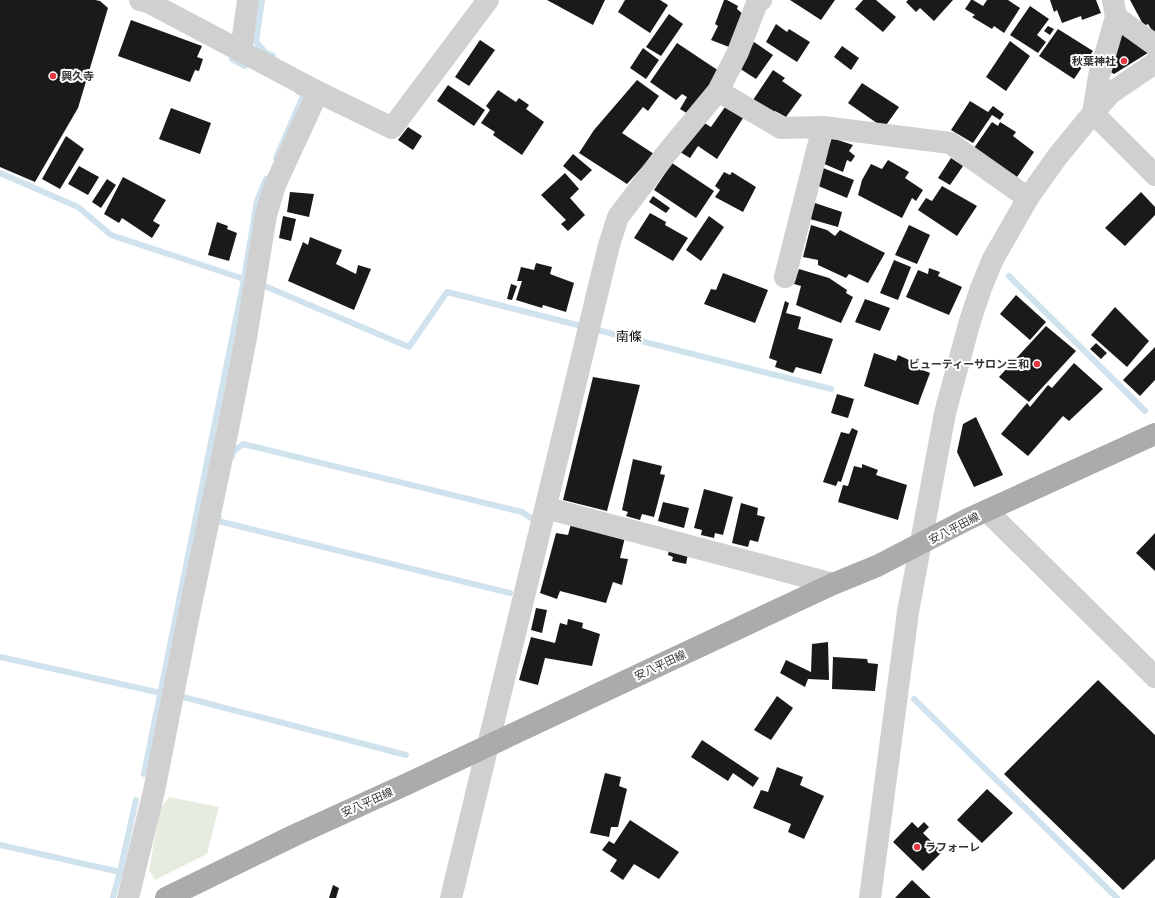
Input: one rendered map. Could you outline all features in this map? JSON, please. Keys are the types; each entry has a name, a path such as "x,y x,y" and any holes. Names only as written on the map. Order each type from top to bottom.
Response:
{"main road":[{"name":"安八平田線","path":"166,898 295,835 489,746 833,584 877,566 968,519 1155,434"}],"street":[{"path":"140,0 148,2 318,92 392,128 488,0"},
{"path":"241,51 248,0"},
{"path":"451,898 609,245 618,217 666,154 718,91 738,52 757,1"},
{"path":"1093,113 1099,76 1114,8 1155,45"},
{"path":"870,898 908,612 920,544 945,413 970,321 981,288 993,259 1028,198 1057,157 1093,113 1112,93 1155,63"},
{"path":"718,91 781,128 823,127 950,143 1028,198"},
{"path":"128,898 154,791 188,616 228,429 246,338 266,215 275,185 318,92"},
{"path":"1093,113 1155,175"},
{"path":"785,277 823,127"},
{"path":"546,508 833,584"},
{"path":"987,511 1155,678"}],"shaded area":[{"path":"169,797 219,807 207,854 155,880 149,870 160,808"}],"building":[{"path":"0,0 95,0 100,1 108,8 78,108 35,182 0,167"},
{"path":"547,0 605,0 593,25"},
{"path":"625,0 660,0 668,5 650,33 618,12"},
{"path":"724,0 738,6 737,9 744,15 729,47 711,40 718,26 715,24"},
{"path":"790,0 835,0 821,20"},
{"path":"863,0 876,0 896,17 883,32 855,9"},
{"path":"908,0 953,0 934,21 920,8 916,12 906,2"},
{"path":"971,0 983,6 987,0 1008,0 1020,8 1004,33 994,26 992,29 972,17 975,15 965,9"},
{"path":"1050,0 1096,0 1101,13 1082,20 1081,16 1062,23 1057,10 1054,12"},
{"path":"1130,0 1155,0 1155,31 1153,32 1148,24 1144,26"},
{"path":"1030,6 1049,19 1037,35 1046,42 1038,53 1010,35"},
{"path":"669,14 683,24 661,56 646,47"},
{"path":"131,20 202,46 197,57 203,59 199,71 195,70 190,82 118,56"},
{"path":"776,24 787,32 789,29 810,42 797,62 766,42"},
{"path":"1048,26 1054,29 1050,35 1044,31"},
{"path":"1058,29 1093,51 1074,79 1039,56"},
{"name":"秋葉神社","path":"1123,31 1151,51 1114,74 1109,71"},
{"path":"480,40 495,50 469,86 455,77"},
{"path":"1010,41 1030,56 1006,91 986,77"},
{"path":"754,42 773,55 756,79 739,68"},
{"path":"677,43 719,71 690,115 680,109 687,97 682,94 676,100 650,82"},
{"path":"842,46 859,58 851,70 834,57"},
{"path":"643,48 659,60 646,79 630,68"},
{"path":"773,70 785,78 782,81 802,95 786,117 775,111 773,114 753,100"},
{"path":"637,80 659,96 648,111 643,107 622,133 654,154 627,184 579,153 594,130"},
{"path":"862,83 899,107 884,128 848,103"},
{"path":"448,85 485,110 474,126 437,101"},
{"path":"498,90 516,102 519,98 529,105 526,109 544,122 522,155 493,135 495,132 481,123 490,110 486,106"},
{"path":"970,101 988,112 993,106 1004,114 1000,120 992,115 973,143 951,130"},
{"path":"725,107 743,118 717,159 698,146 690,158 680,152 701,121 711,127"},
{"path":"171,108 211,123 200,154 159,139"},
{"path":"992,122 998,126 1000,122 1016,132 1013,136 1034,152 1017,177 974,148"},
{"path":"408,127 422,136 413,150 398,140"},
{"path":"66,136 84,149 60,189 42,179"},
{"path":"832,138 853,145 849,151 855,156 851,162 847,160 843,172 822,163"},
{"path":"573,154 592,170 581,181 563,166"},
{"path":"951,158 963,166 950,185 938,178"},
{"path":"888,160 909,172 905,178 923,190 916,201 912,198 902,218 858,195 862,180 871,164 882,169"},
{"path":"672,163 714,191 696,218 654,190"},
{"path":"79,166 99,177 88,195 68,184"},
{"path":"823,168 854,180 847,198 816,185"},
{"path":"724,172 730,175 732,172 756,187 743,212 715,197 720,190 715,186"},
{"path":"565,173 579,189 570,198 585,215 568,231 561,224 566,220 541,195"},
{"path":"123,177 166,200 153,221 160,225 152,238 122,218 119,223 104,214"},
{"path":"107,179 116,185 101,208 92,202"},
{"path":"942,186 977,206 957,236 918,210 926,198 932,201"},
{"path":"290,192 314,194 309,217 287,212"},
{"path":"1141,192 1155,207 1155,215 1125,246 1105,228"},
{"path":"653,196 670,208 666,213 649,202"},
{"path":"815,203 842,212 838,227 810,219"},
{"path":"650,213 666,222 665,225 688,238 673,261 634,238"},
{"path":"283,216 296,219 291,241 279,238"},
{"path":"709,216 724,227 701,261 686,250"},
{"path":"217,222 228,226 227,229 237,233 229,261 208,255"},
{"path":"811,225 827,230 835,236 840,230 885,253 868,283 849,274 846,278 818,265 818,260 803,257"},
{"path":"909,225 930,235 917,264 895,255"},
{"path":"310,237 342,250 336,264 356,274 358,265 371,269 354,310 288,281 303,242 308,245"},
{"path":"894,260 911,267 898,300 880,293"},
{"path":"536,263 552,267 550,274 574,283 566,312 543,305 542,308 516,300 522,281 517,281 521,267 534,270"},
{"path":"929,268 940,272 938,276 962,287 949,315 906,297 918,270 928,274"},
{"path":"799,269 829,278 847,290 846,293 853,297 841,323 796,305 801,286 794,284"},
{"path":"723,273 768,290 755,323 704,304 711,289 716,290"},
{"path":"511,284 517,286 512,300 507,299"},
{"path":"1016,295 1046,322 1030,340 1000,314"},
{"path":"865,299 890,308 880,331 855,322"},
{"path":"785,301 789,303 786,313 801,317 798,329 833,339 821,374 796,367 793,373 775,367 777,361 769,358"},
{"path":"1115,307 1149,341 1127,367 1091,335"},
{"name":"ビューティーサロン三和","path":"1046,326 1076,351 1029,402 999,377"},
{"path":"1096,343 1107,353 1101,359 1090,349"},
{"path":"1155,347 1155,380 1140,396 1123,380"},
{"path":"874,353 896,361 898,355 909,360 908,364 930,373 918,405 864,386"},
{"path":"1074,363 1103,389 1069,421 1063,416 1028,456 1001,434 1027,403 1030,407 1048,385 1052,388"},
{"path":"593,377 640,385 607,511 563,500"},
{"path":"837,394 854,399 848,418 831,413"},
{"path":"976,417 1003,475 974,487 957,452 963,424"},
{"path":"852,428 858,431 841,482 838,481 836,486 823,482 841,432 849,434"},
{"path":"633,459 662,466 660,474 665,475 654,517 642,514 640,520 626,516 628,512 622,510"},
{"path":"862,464 878,470 876,475 907,485 898,520 838,502 843,485 848,486 854,466 862,468"},
{"path":"704,489 733,497 723,535 715,533 714,538 701,535 702,530 694,528"},
{"path":"663,502 689,508 684,528 658,521"},
{"path":"741,503 758,508 757,515 765,517 758,542 750,540 748,547 732,543"},
{"path":"571,524 625,537 620,558 628,559 622,585 613,582 606,603 560,591 557,599 540,593 556,533 568,535"},
{"path":"1155,533 1155,571 1136,553"},
{"path":"669,550 688,554 686,564 672,561 673,557 668,555"},
{"path":"536,608 547,610 542,633 531,630"},
{"path":"568,619 583,623 582,628 600,634 592,666 545,658 538,685 519,680 531,637 555,643 560,623 567,625"},
{"path":"828,642 829,680 808,679 805,687 780,673 786,660 811,672 812,644"},
{"path":"833,657 867,659 868,663 878,664 875,691 832,689"},
{"path":"1098,680 1155,735 1155,859 1123,890 1004,774"},
{"path":"777,696 793,708 771,740 754,730"},
{"path":"702,740 759,778 753,787 733,773 728,781 691,757"},
{"path":"777,767 803,777 800,785 824,796 804,839 788,832 791,824 753,808 761,790 768,792"},
{"path":"605,773 621,777 619,786 627,789 618,827 611,827 609,837 590,833"},
{"path":"987,789 1013,813 982,843 957,820"},
{"path":"630,820 679,852 659,879 634,864 623,880 610,871 617,860 602,850 609,841 614,844"},
{"name":"ラフォーレ","path":"912,822 918,828 924,822 929,827 923,833 942,852 923,871 893,842"},
{"path":"912,880 931,898 895,898"},
{"path":"333,885 339,888 336,898 329,898"}],"waterway":[{"path":"262,0 256,42 266,53 273,56"},
{"path":"232,59 245,66"},
{"path":"276,158 304,94 298,92"},
{"path":"0,173 78,207 111,235 244,279 257,201 266,179"},
{"path":"1009,276 1145,411"},
{"path":"144,774 244,279 255,282 409,347 447,292 831,389"},
{"path":"232,457 233,452 243,444 522,512 531,518"},
{"path":"219,517 218,521 510,593"},
{"path":"0,657 161,693"},
{"path":"183,697 406,755"},
{"path":"914,699 1117,898"},
{"path":"113,897 136,800"},
{"path":"0,845 120,872"}],"place":[{"name":"秋葉神社","path":"1124,61"},
{"name":"興久寺","path":"53,76"},
{"name":"ビューティーサロン三和","path":"1037,364"},
{"name":"ラフォーレ","path":"917,847"}],"district":[{"name":"南條","path":"629,336"}]}
